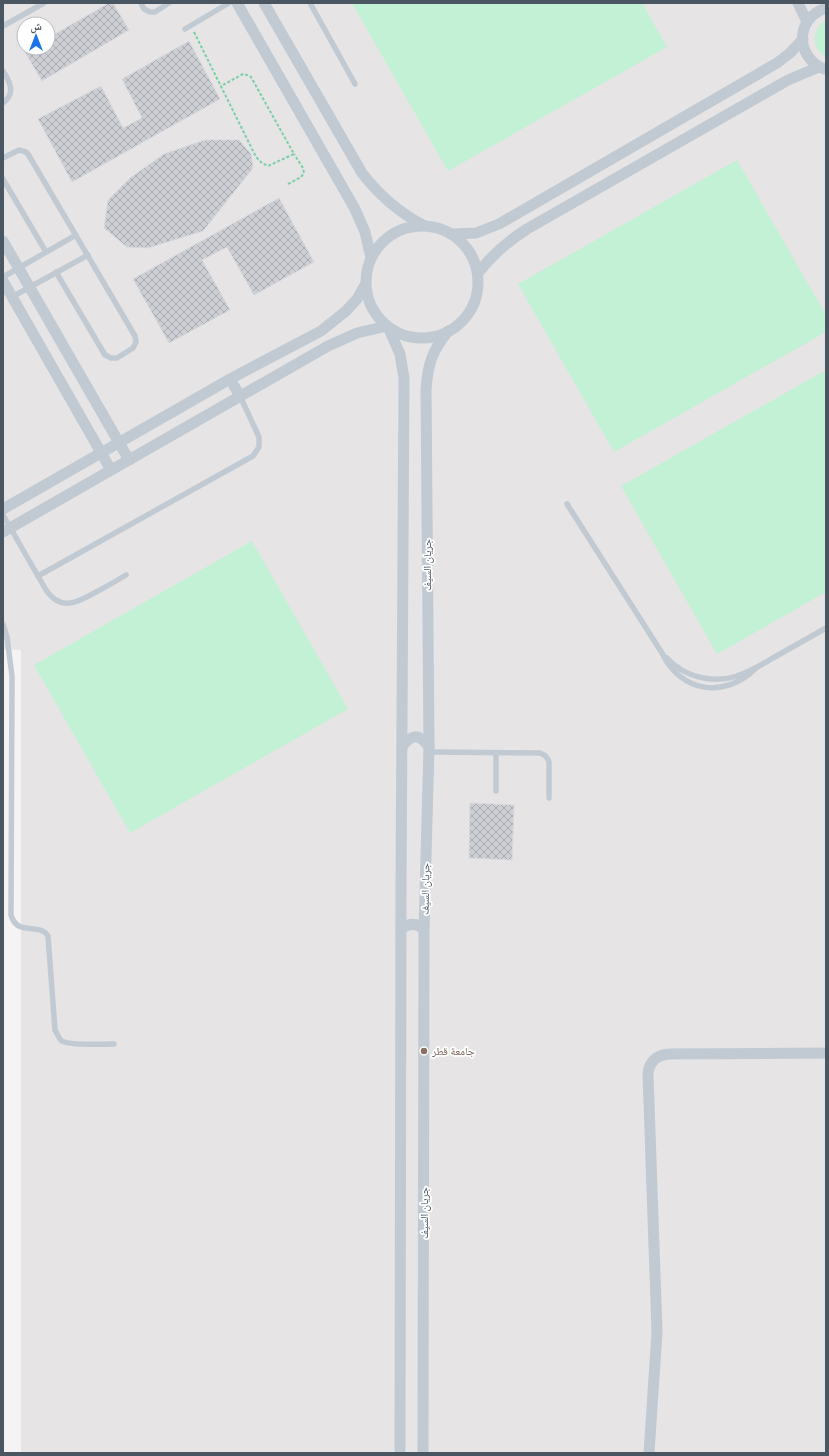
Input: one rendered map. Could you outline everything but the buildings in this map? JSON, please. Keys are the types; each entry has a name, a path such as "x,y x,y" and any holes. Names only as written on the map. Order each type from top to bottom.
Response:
{"street":[{"path":"237,3 356,209 365,232 371,258"},
{"path":"7,530 342,339 356,333 388,328 413,338 441,335 458,326 471,311 478,293 478,273 474,259 467,247 453,234 439,228 423,225 409,217 383,198 362,173 264,3"},
{"path":"798,3 807,22"},
{"path":"822,68 807,55 803,44 803,39 807,22 814,14 826,8"},
{"path":"453,234 476,233 499,224 777,63 790,53 803,39"},
{"path":"478,273 503,246 527,229 788,80 822,68"},
{"path":"400,1453 404,378 400,354 388,328 374,312 370,304 366,285 368,267 375,250 388,237 405,228 423,225"},
{"path":"3,241 129,460"},
{"path":"3,281 111,470"},
{"path":"3,509 230,379 320,331 334,322 346,311 357,299 366,285"},
{"name":"جريان السيف","path":"423,1453 424,930 428,749 426,389 427,373 435,347 448,331"},
{"path":"230,379 240,396"},
{"path":"402,747 408,739 418,737 423,740 428,749"},
{"path":"401,929 409,924 416,924 424,930"},
{"path":"649,1453 657,1332 648,1082 651,1063 659,1056 664,1054 826,1053"}],"lane":[{"path":"3,26 44,3"},
{"path":"141,3 144,8 150,12 155,12 168,3"},
{"path":"188,27 230,3"},
{"path":"310,3 355,84"},
{"path":"3,71 10,83 11,88 9,96 3,103"},
{"path":"3,158 19,150 28,154 136,339 133,348 117,358 111,358 105,355 56,272"},
{"path":"3,179 46,252"},
{"path":"3,277 76,235"},
{"path":"12,297 88,255"},
{"path":"38,576 253,456 259,447 259,437 240,396"},
{"path":"567,504 662,653 670,668 677,675 692,684 709,688 718,688 735,684 743,680 756,668"},
{"path":"3,515 7,530 49,595 62,603 67,604 78,602 126,575"},
{"path":"3,624 8,644 12,676 12,920 21,928 40,930 46,932 48,936 55,1030 62,1041 70,1043 114,1044"},
{"path":"662,653 669,661 686,672 706,678 722,679 737,676 756,668 826,628"},
{"path":"428,749 496,753 540,753 547,757 549,762 549,798"},
{"path":"496,753 496,791"}],"path":[{"path":"188,27 221,86 256,157 268,166 294,154"},
{"path":"221,86 243,74 251,77 303,168 304,173 301,177 288,184"}],"shaded area":[{"name":"جامعة قطر","path":"3,3 826,3 826,1453 21,1453 21,650 3,649"}],"green space":[{"path":"352,3 642,3 667,47 448,171"},
{"path":"826,20 826,57 821,53 815,44 815,33 821,24"},
{"path":"737,160 826,315 826,332 614,452 518,284"},
{"path":"826,370 826,592 717,654 621,486"},
{"path":"252,541 348,709 130,833 34,665"}],"place":[{"name":"جامعة قطر","path":"424,1051"}]}
